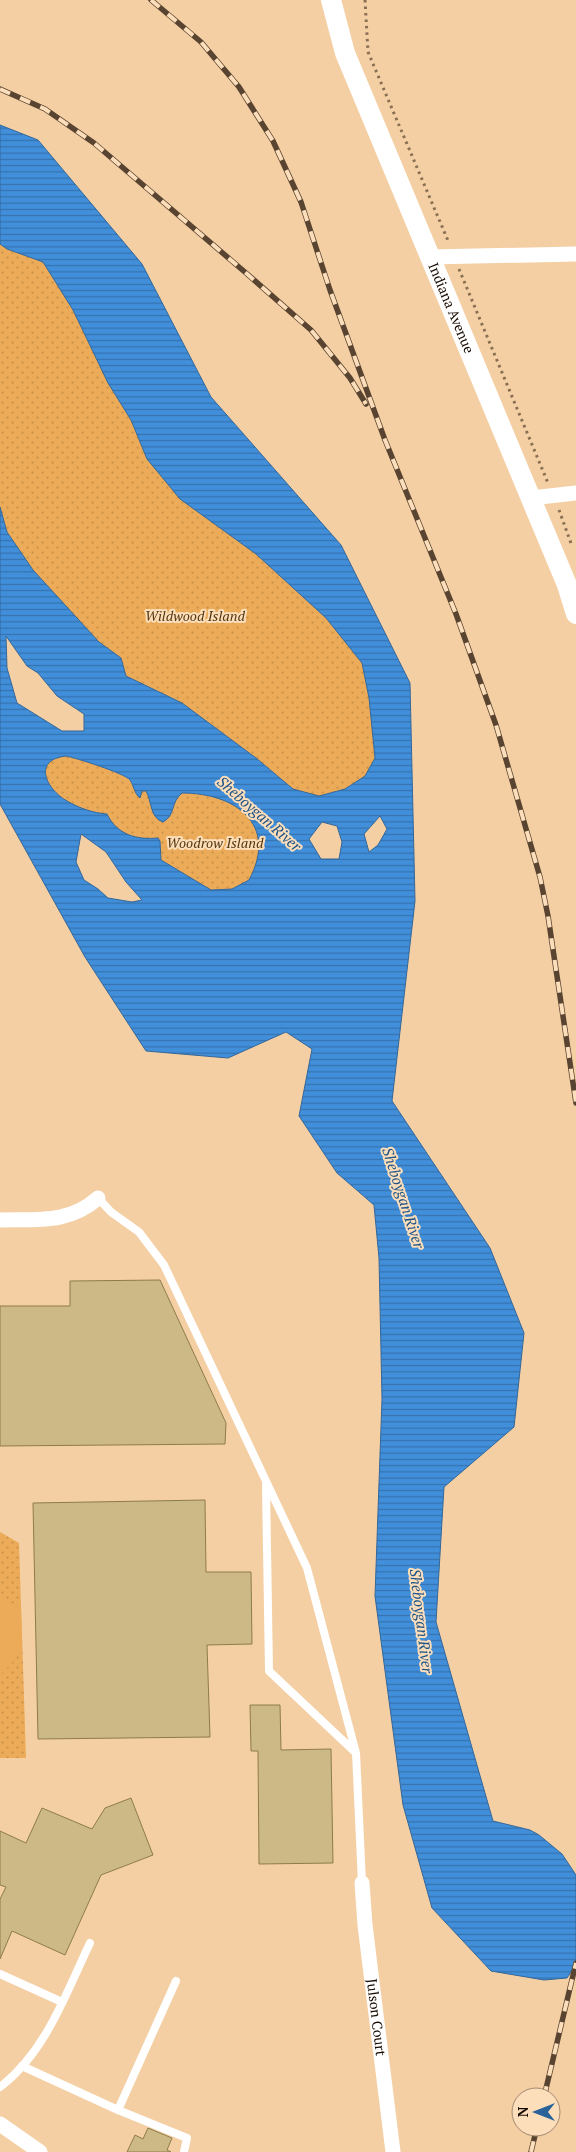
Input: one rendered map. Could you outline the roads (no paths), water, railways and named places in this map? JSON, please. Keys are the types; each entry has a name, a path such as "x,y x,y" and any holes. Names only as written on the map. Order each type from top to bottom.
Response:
{"main road":[{"name":"Indiana Avenue","path":"331,0 345,53 567,585 576,614"}],"street":[{"path":"429,257 576,254"},
{"path":"531,498 576,492"},
{"path":"0,1220 48,1219 71,1215 86,1209 98,1198"},
{"name":"Julson Court","path":"362,1883 364,1925 393,2152"},
{"path":"0,2124 40,2152"}],"lane":[{"path":"98,1198 111,1212 139,1232 164,1265 307,1568 356,1753 362,1883"},
{"path":"266,1481 270,1671 356,1753"},
{"path":"0,2087 22,2066 47,2034 90,1943"},
{"path":"0,1974 62,2002"},
{"path":"118,2110 176,1981"},
{"path":"22,2066 118,2110 187,2138 184,2152"}],"water":[{"name":"Sheboygan River","path":"0,125 38,140 142,264 211,397 341,545 410,683 415,901 392,1101 490,1248 524,1333 514,1427 444,1487 436,1622 493,1821 530,1830 539,1835 562,1854 576,1875 576,1965 567,1978 544,1980 491,1971 432,1908 403,1805 375,1596 382,1399 379,1258 374,1205 337,1173 299,1116 312,1049 286,1032 228,1058 146,1051 85,957 0,804 0,507 7,532 33,570 99,642 121,658 126,676 182,703 256,758 293,789 319,796 345,789 365,776 375,758 369,698 362,663 326,618 256,554 180,499 147,459 131,420 108,383 73,310 43,262 7,249 0,244","holes":["6,636 27,666 38,673 57,696 84,714 84,731 62,731 17,703 7,668","66,756 71,757 126,777 130,780 136,794 140,798 142,791 146,791 153,813 163,822 170,816 178,797 182,793 201,794 234,806 247,816 255,828 259,843 257,860 249,880 232,889 211,890 161,860 160,841 158,838 128,835 116,827 107,814 81,808 60,796 48,783 46,776 46,769 49,763","380,816 387,829 378,845 369,852 364,834","322,822 337,826 342,842 339,859 321,859 309,839","81,834 106,852 126,882 142,900 132,902 108,898 84,880 76,862"]}],"railway":[{"path":"151,0 201,42 239,87 273,141 301,202 330,290 385,440 456,614 496,725 540,877 548,916 576,1103"},
{"path":"0,89 45,109 94,143 246,273 311,330 350,378 366,404"},
{"path":"546,2087 576,1963"},
{"path":"531,2152 535,2137"}],"park label":[{"name":"Wildwood Island","path":"195,616"},
{"name":"Woodrow Island","path":"215,843"}]}
